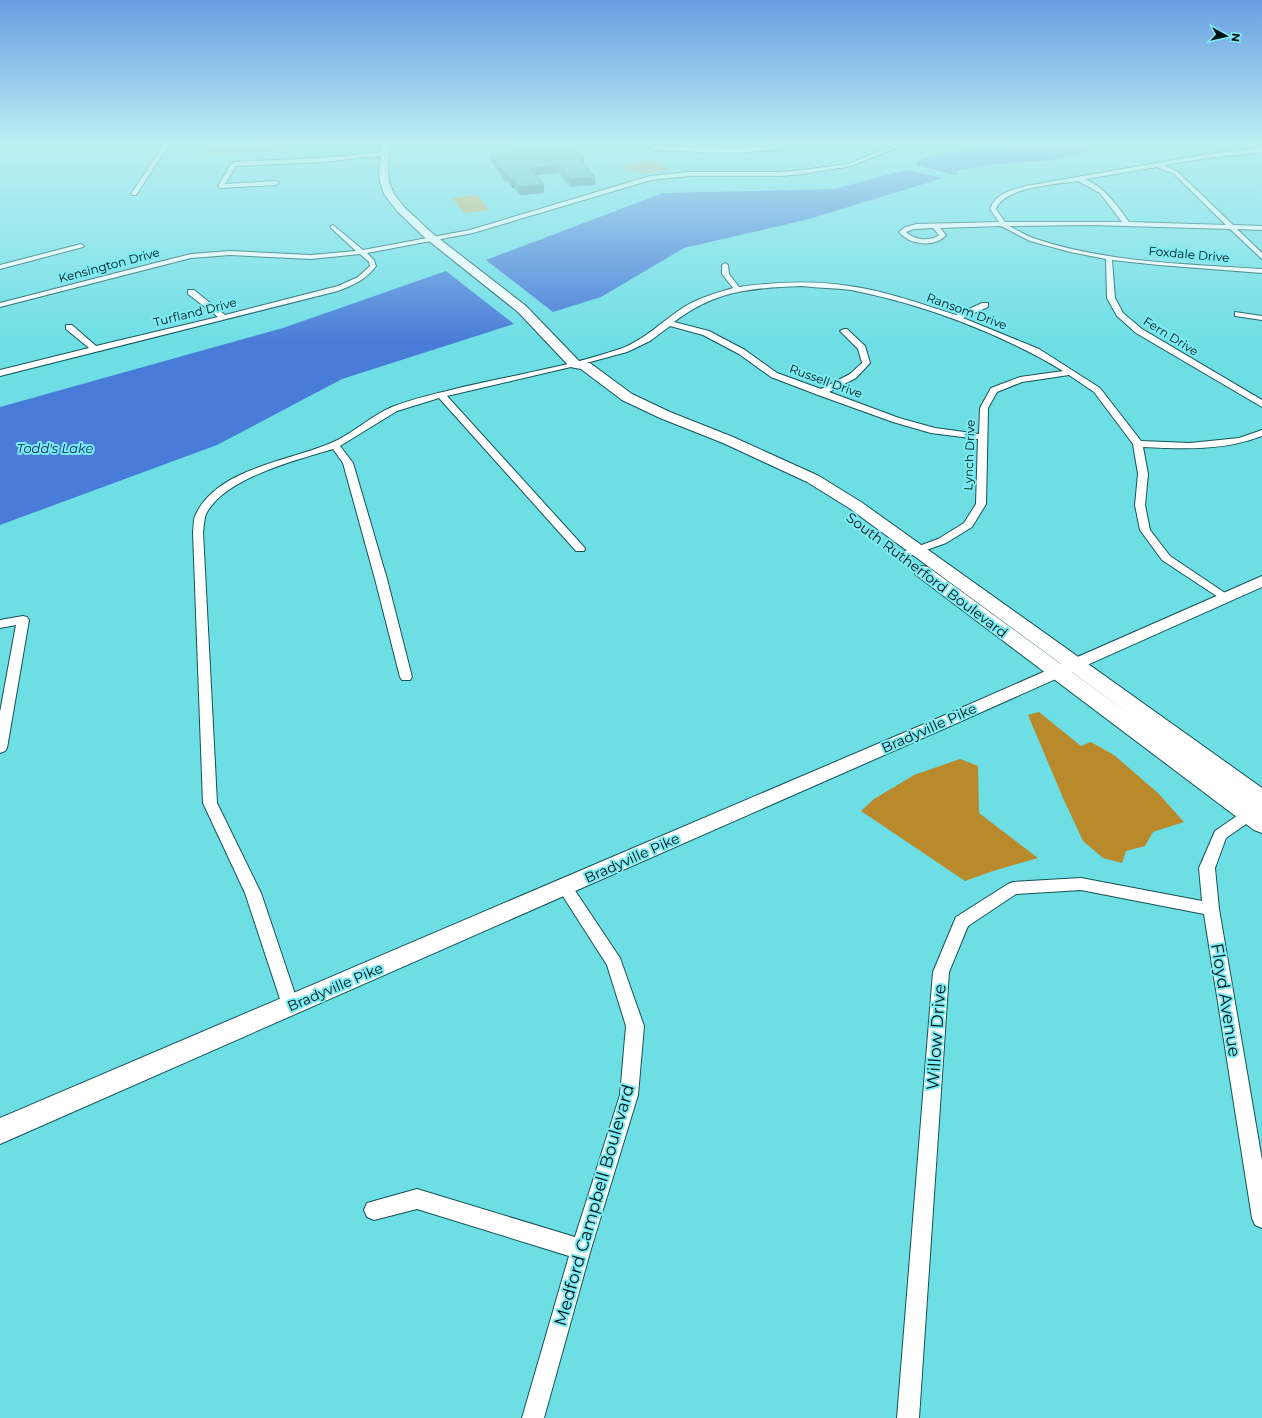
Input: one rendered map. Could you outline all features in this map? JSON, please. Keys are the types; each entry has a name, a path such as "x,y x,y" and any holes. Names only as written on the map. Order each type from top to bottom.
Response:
{"highway":[{"name":"South Rutherford Boulevard","path":"401,209 408,218 433,239 522,310 575,364 574,370 606,396 638,414 773,470 827,501 909,553 1259,811"}],"main road":[{"name":"Bradyville Pike","path":"0,1131 1066,669 1262,581"}],"street":[{"name":"Kensington Drive","path":"0,305 191,256 230,253 311,257 362,252 471,232 547,209"},
{"path":"993,209 995,216 1001,224"},
{"path":"1116,209 1127,224"},
{"path":"1214,209 1262,257"},
{"path":"935,226 943,235 936,240 917,240 905,236 902,232 911,228 935,226 1001,224 1127,224 1262,228"},
{"name":"Foxdale Drive","path":"1001,224 1029,239 1069,251 1109,259 1262,271"},
{"path":"333,227 362,252"},
{"path":"0,267 81,246"},
{"name":"Turfland Drive","path":"0,373 94,348 159,334 350,284 368,273 373,266 372,261 362,252"},
{"name":"Fern Drive","path":"1109,259 1111,298 1120,314 1139,331 1262,404"},
{"path":"725,265 726,274 737,289"},
{"name":"Ransom Drive","path":"290,1006 253,893 210,803 198,532 201,514 214,496 235,482 259,470 335,445 394,409 441,395 575,364 624,350 647,339 687,309 711,297 737,289 770,285 802,284 849,288 895,298 956,318 1036,351 1071,372 1096,390 1118,416 1138,444 1143,474 1140,504 1145,530 1166,558 1225,597"},
{"path":"191,292 223,317"},
{"path":"956,318 985,305"},
{"path":"1238,314 1262,318"},
{"name":"Russell Drive","path":"669,323 706,333 742,352 774,375 896,420 934,431 983,437"},
{"path":"69,327 94,348"},
{"path":"821,392 853,376 866,363 862,348 844,331"},
{"name":"Lynch Drive","path":"909,553 942,541 968,525 981,504 984,408 994,390 1020,380 1071,372"},
{"path":"441,395 580,549"},
{"path":"1138,444 1190,446 1241,441 1262,433"},
{"path":"335,445 348,463 381,579 406,677"},
{"path":"0,624 23,620 0,748"},
{"name":"Floyd Avenue","path":"1259,811 1220,835 1208,868 1211,909 1262,1218"},
{"name":"Willow Drive","path":"908,1418 941,972 962,922 1013,888 1081,884 1211,909"},
{"name":"Medford Campbell Boulevard","path":"532,1418 581,1249 629,1095 635,1026 614,963 565,887"},
{"path":"374,1210 417,1199 581,1249"}],"shaded area":[{"path":"461,209 489,210 464,213"},
{"path":"1039,712 1081,746 1091,742 1114,755 1158,793 1184,822 1153,832 1145,846 1126,851 1122,863 1103,858 1083,841 1063,798 1028,715"},
{"path":"960,759 978,766 979,813 1038,858 965,881 861,811 874,799 914,775"}],"water":[{"path":"620,209 841,209 809,219 684,248 601,297 553,312 486,260"},
{"name":"Todd's Lake","path":"446,271 514,324 342,379 217,445 0,525 0,407 283,328"}]}
